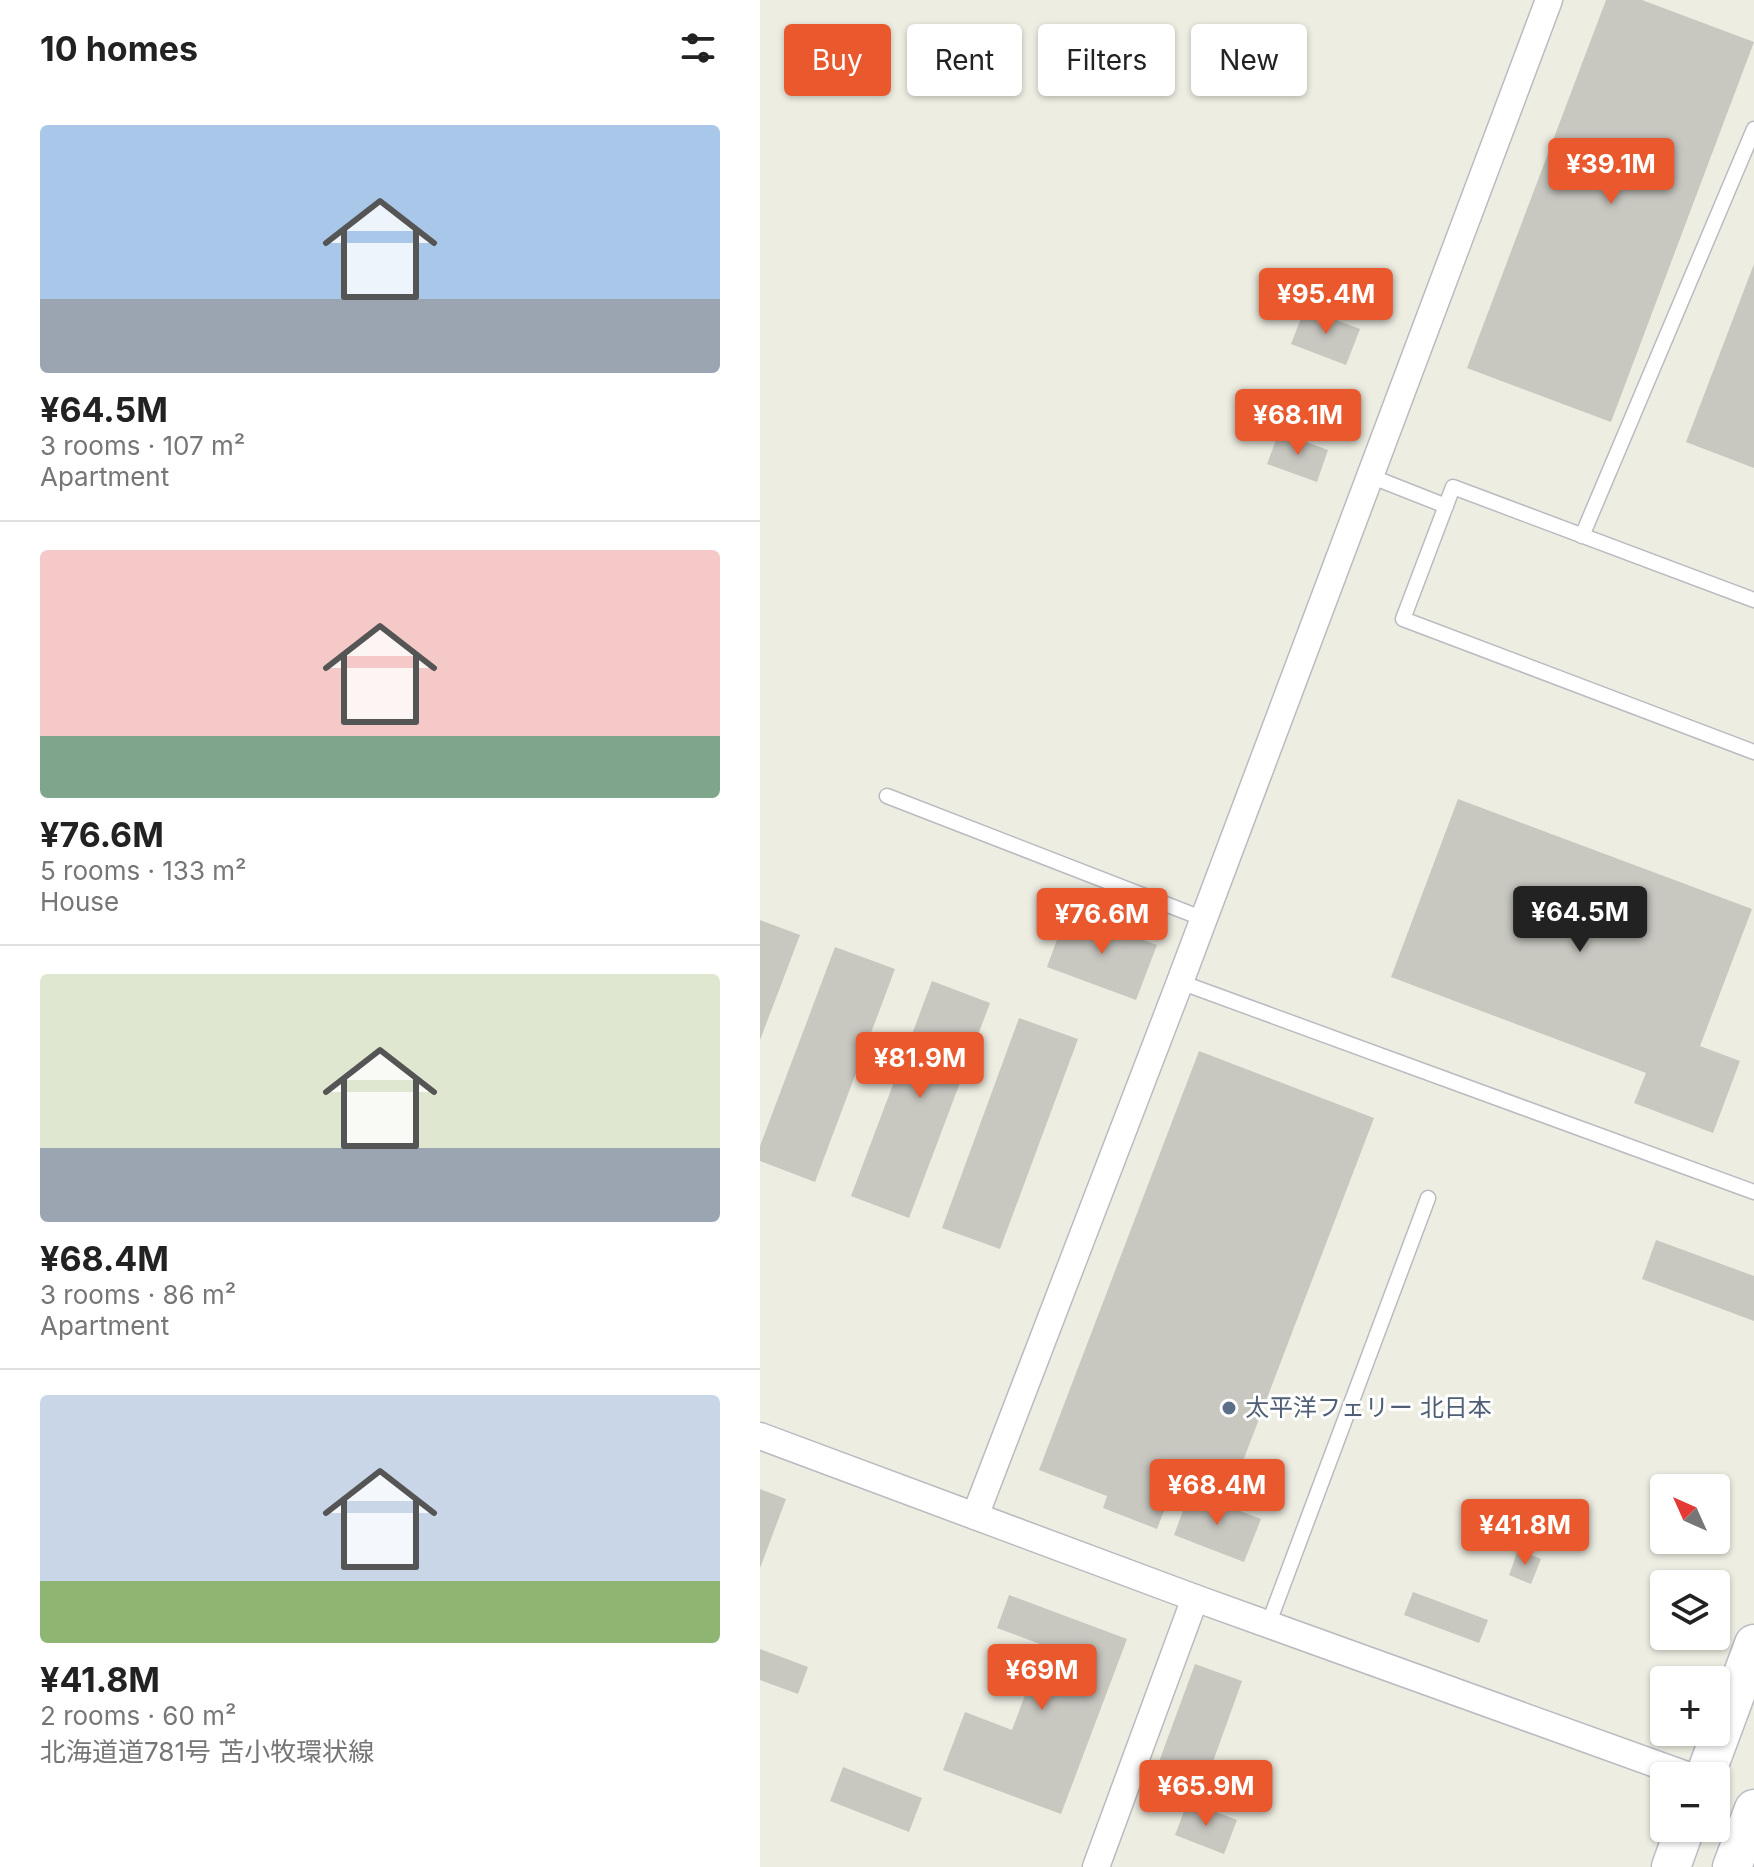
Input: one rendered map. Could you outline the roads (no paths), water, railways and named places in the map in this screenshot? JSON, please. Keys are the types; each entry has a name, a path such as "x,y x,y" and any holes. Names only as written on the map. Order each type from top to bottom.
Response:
{"main road":[{"path":"1710,1762 1754,1644"},
{"path":"1730,1791 1754,1800"},
{"path":"1732,1867 1754,1809"},
{"path":"1671,1867 1680,1842"}],"street":[{"path":"975,1516 1204,919 1549,0"},
{"path":"760,1436 1268,1625 1650,1762"},
{"path":"1096,1867 1195,1598"}],"lane":[{"path":"1582,536 1754,129"},
{"path":"1370,476 1446,506"},
{"path":"1754,600 1453,487 1403,619 1754,752"},
{"path":"887,796 1204,919"},
{"path":"1180,982 1754,1192"},
{"path":"1268,1625 1428,1198"}],"place":[{"name":"太平洋フェリー 北日本","path":"1229,1408"}]}
